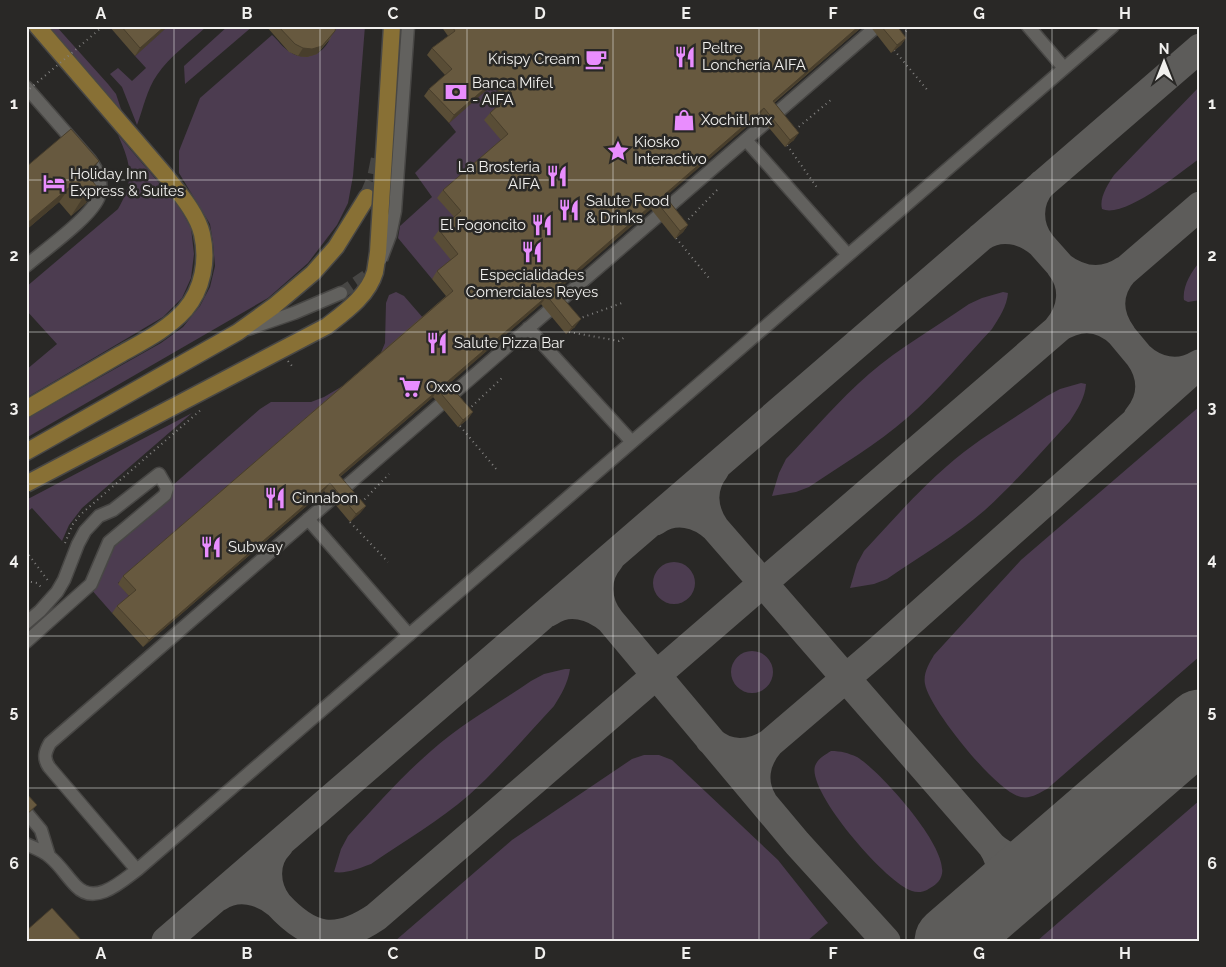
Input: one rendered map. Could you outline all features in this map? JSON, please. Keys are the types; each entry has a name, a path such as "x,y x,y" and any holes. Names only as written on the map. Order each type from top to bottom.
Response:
{"main road":[{"path":"26,409 161,331 185,310 196,292 203,274 204,253 202,233 181,196 36,26"},
{"path":"26,484 327,326 360,298 374,273 379,237 392,26"},
{"path":"26,452 238,332 274,306 313,273 336,247 367,197"}],"street":[{"path":"374,273 394,221 408,26"},
{"path":"138,870 44,760 50,743 877,26"},
{"path":"1028,26 1064,68"},
{"path":"26,812 41,830 50,856 77,888 83,892 90,894 103,892 138,870 1113,26"},
{"path":"26,87 90,160 98,172 101,183 99,197 90,211 26,266"},
{"path":"746,140 848,255"},
{"path":"238,332 294,313 341,293"},
{"path":"528,328 632,442"},
{"path":"26,623 57,592 85,531 99,516 113,510 159,474 167,488 164,495 109,542 91,584 26,642"},
{"path":"308,519 409,635"},
{"path":"26,844 50,856"}],"path":[{"path":"902,36 911,26"},
{"path":"26,92 102,27"},
{"path":"894,50 929,92"},
{"path":"789,135 832,99"},
{"path":"787,145 818,189"},
{"path":"680,228 719,188"},
{"path":"676,238 709,278"},
{"path":"571,322 622,303"},
{"path":"569,332 619,341 624,337"},
{"path":"287,360 292,366"},
{"path":"463,415 503,377"},
{"path":"62,550 68,533 80,515 207,404"},
{"path":"460,426 497,470"},
{"path":"356,509 389,474"},
{"path":"350,522 388,562"},
{"path":"26,550 50,584"},
{"path":"42,595 54,575"},
{"path":"26,581 37,583 45,591"}],"shaded area":[{"path":"47,26 56,26 108,84 116,94 123,115"},
{"path":"168,26 207,26 174,55 157,75 148,93 137,125 122,87 110,74 118,68 132,81 146,68 135,56"},
{"path":"228,26 253,26 185,84 184,66"},
{"path":"332,26 365,26 353,176 348,203 337,225 308,263 268,298 26,438 26,419 161,343 183,327 200,306 210,287 215,266 210,224 179,173 179,151 200,98 272,35 295,55 307,56 318,53 323,49 330,38"},
{"path":"492,85 507,101 502,141 455,219 452,262 432,279 398,238 400,226 432,197 415,173 456,132 449,123"},
{"path":"1200,86 1200,158 1138,201 1112,210 1102,209 1103,196 1114,175"},
{"path":"118,135 178,205 191,228 194,254 191,278 182,298 163,317 26,398 26,370 57,344 26,310 26,287 118,209 127,189 129,172 126,155"},
{"path":"1200,262 1200,300 1188,302 1184,300 1186,285 1193,270"},
{"path":"396,292 404,296 424,319 118,583 130,597 112,613 90,588 110,547 142,512 260,409 271,402 311,402 324,397 346,384 380,355 385,343 386,303 389,295"},
{"path":"1003,292 1008,293 1006,303 992,329 940,386 896,428 809,487 796,492 772,496 779,473 786,459 869,374 905,346 969,304"},
{"path":"1081,383 1086,384 1084,394 1070,421 1018,478 985,510 950,537 887,579 874,584 850,588 857,564 864,551 947,466 983,438 1047,396 1060,389"},
{"path":"1200,406 1200,656 1047,789 1028,797 1021,797 1010,792 981,766 938,711 929,696 925,684 928,665 934,655 1021,560"},
{"path":"192,413 82,508 69,525 62,541 32,508 26,513 26,500"},
{"path":"674,562 689,568 695,583 689,598 674,604 659,598 653,583 659,568"},
{"path":"752,651 767,657 773,672 767,687 752,693 737,687 731,672 737,657"},
{"path":"570,669 568,679 554,706 502,763 469,795 434,822 371,864 358,869 334,872 341,849 348,836 431,751 467,723 531,681 544,674"},
{"path":"831,751 851,754 857,757 881,778 912,812 936,849 942,865 941,877 935,885 925,891 918,892 900,885 851,836 823,796 816,779 816,763"},
{"path":"644,755 659,755 672,760 778,860 828,923 807,941 395,941 512,840 632,759"},
{"path":"1200,800 1200,941 1037,941"}],"building":[{"path":"121,26 165,26 140,48"},
{"path":"278,26 336,26 335,31 322,46 312,49 303,48 295,44"},
{"path":"452,26 859,26 773,101 799,133 790,140 764,108 664,195 688,225 680,231 656,201 555,289 581,319 572,327 547,296 447,382 473,412 463,420 438,390 339,475 366,506 356,514 330,483 149,640 117,606 136,590 123,576 453,291 437,271 458,254 439,230 461,211 443,190 508,134 490,113 512,93 497,78 454,115 429,89 452,69 432,48 455,31"},
{"path":"881,26 897,26 906,38 897,45"},
{"name":"Holiday Inn Express & Suites","path":"71,129 99,161 86,173 97,187 82,199 71,186 26,224 26,167"},
{"path":"26,793 37,805 26,815"},
{"path":"52,908 82,941 26,941 26,931"}],"taxiway":[{"path":"166,941 1200,48"},
{"path":"981,237 996,230 1012,230 1027,235 1041,244 1036,237 1031,222 1031,206 1042,184"},
{"path":"278,904 301,925 324,934 348,931 362,926 376,917 1200,206"},
{"path":"1041,244 1072,279"},
{"path":"1060,266 1076,275 1092,280 1109,278 1125,270 1115,286 1111,302 1113,318 1122,335 1107,324 1091,319 1074,321 1057,329 1066,314 1070,298 1069,282 1060,266"},
{"path":"1109,320 1139,356"},
{"path":"1138,417 1147,402 1150,387 1147,371 1139,356 1159,369 1175,371 1191,368 1199,364"},
{"path":"770,743 880,649 1200,364"},
{"path":"655,521 671,514 679,513 702,519 715,528 708,513 705,498 707,483 715,469"},
{"path":"715,528 992,846"},
{"path":"549,612 564,605 580,605 596,610 610,620 602,605 599,590 601,574 610,559"},
{"path":"610,620 797,843 886,941"},
{"path":"710,740 717,746 732,752 748,752 770,743 761,757 756,771 757,787 763,802"},
{"path":"218,897 233,891 249,890 264,895 278,904 270,890 268,866 274,851 279,845"},
{"path":"987,909 997,895 1001,879 1000,862 992,846 1007,856 1023,860 1039,858 1055,850"}],"runway":[{"path":"950,941 1200,725"}],"tunnel":[{"path":"367,197 375,178 379,158"},
{"path":"341,293 376,269"}],"place":[{"name":"Peltre Lonchería AIFA","path":"685,57"},
{"name":"Krispy Cream","path":"596,59"},
{"name":"Banca Mifel - AIFA","path":"456,92"},
{"name":"Xochitl.mx","path":"684,120"},
{"name":"Kiosko Interactivo","path":"618,151"},
{"name":"La Brosteria AIFA","path":"557,176"},
{"name":"Holiday Inn Express & Suites","path":"54,183"},
{"name":"Salute Food & Drinks","path":"569,210"},
{"name":"El Fogoncito","path":"542,225"},
{"name":"Especialidades Comerciales Reyes","path":"532,252"},
{"name":"Salute Pizza Bar","path":"437,343"},
{"name":"Oxxo","path":"410,387"},
{"name":"Cinnabon","path":"275,498"},
{"name":"Subway","path":"211,547"}]}
